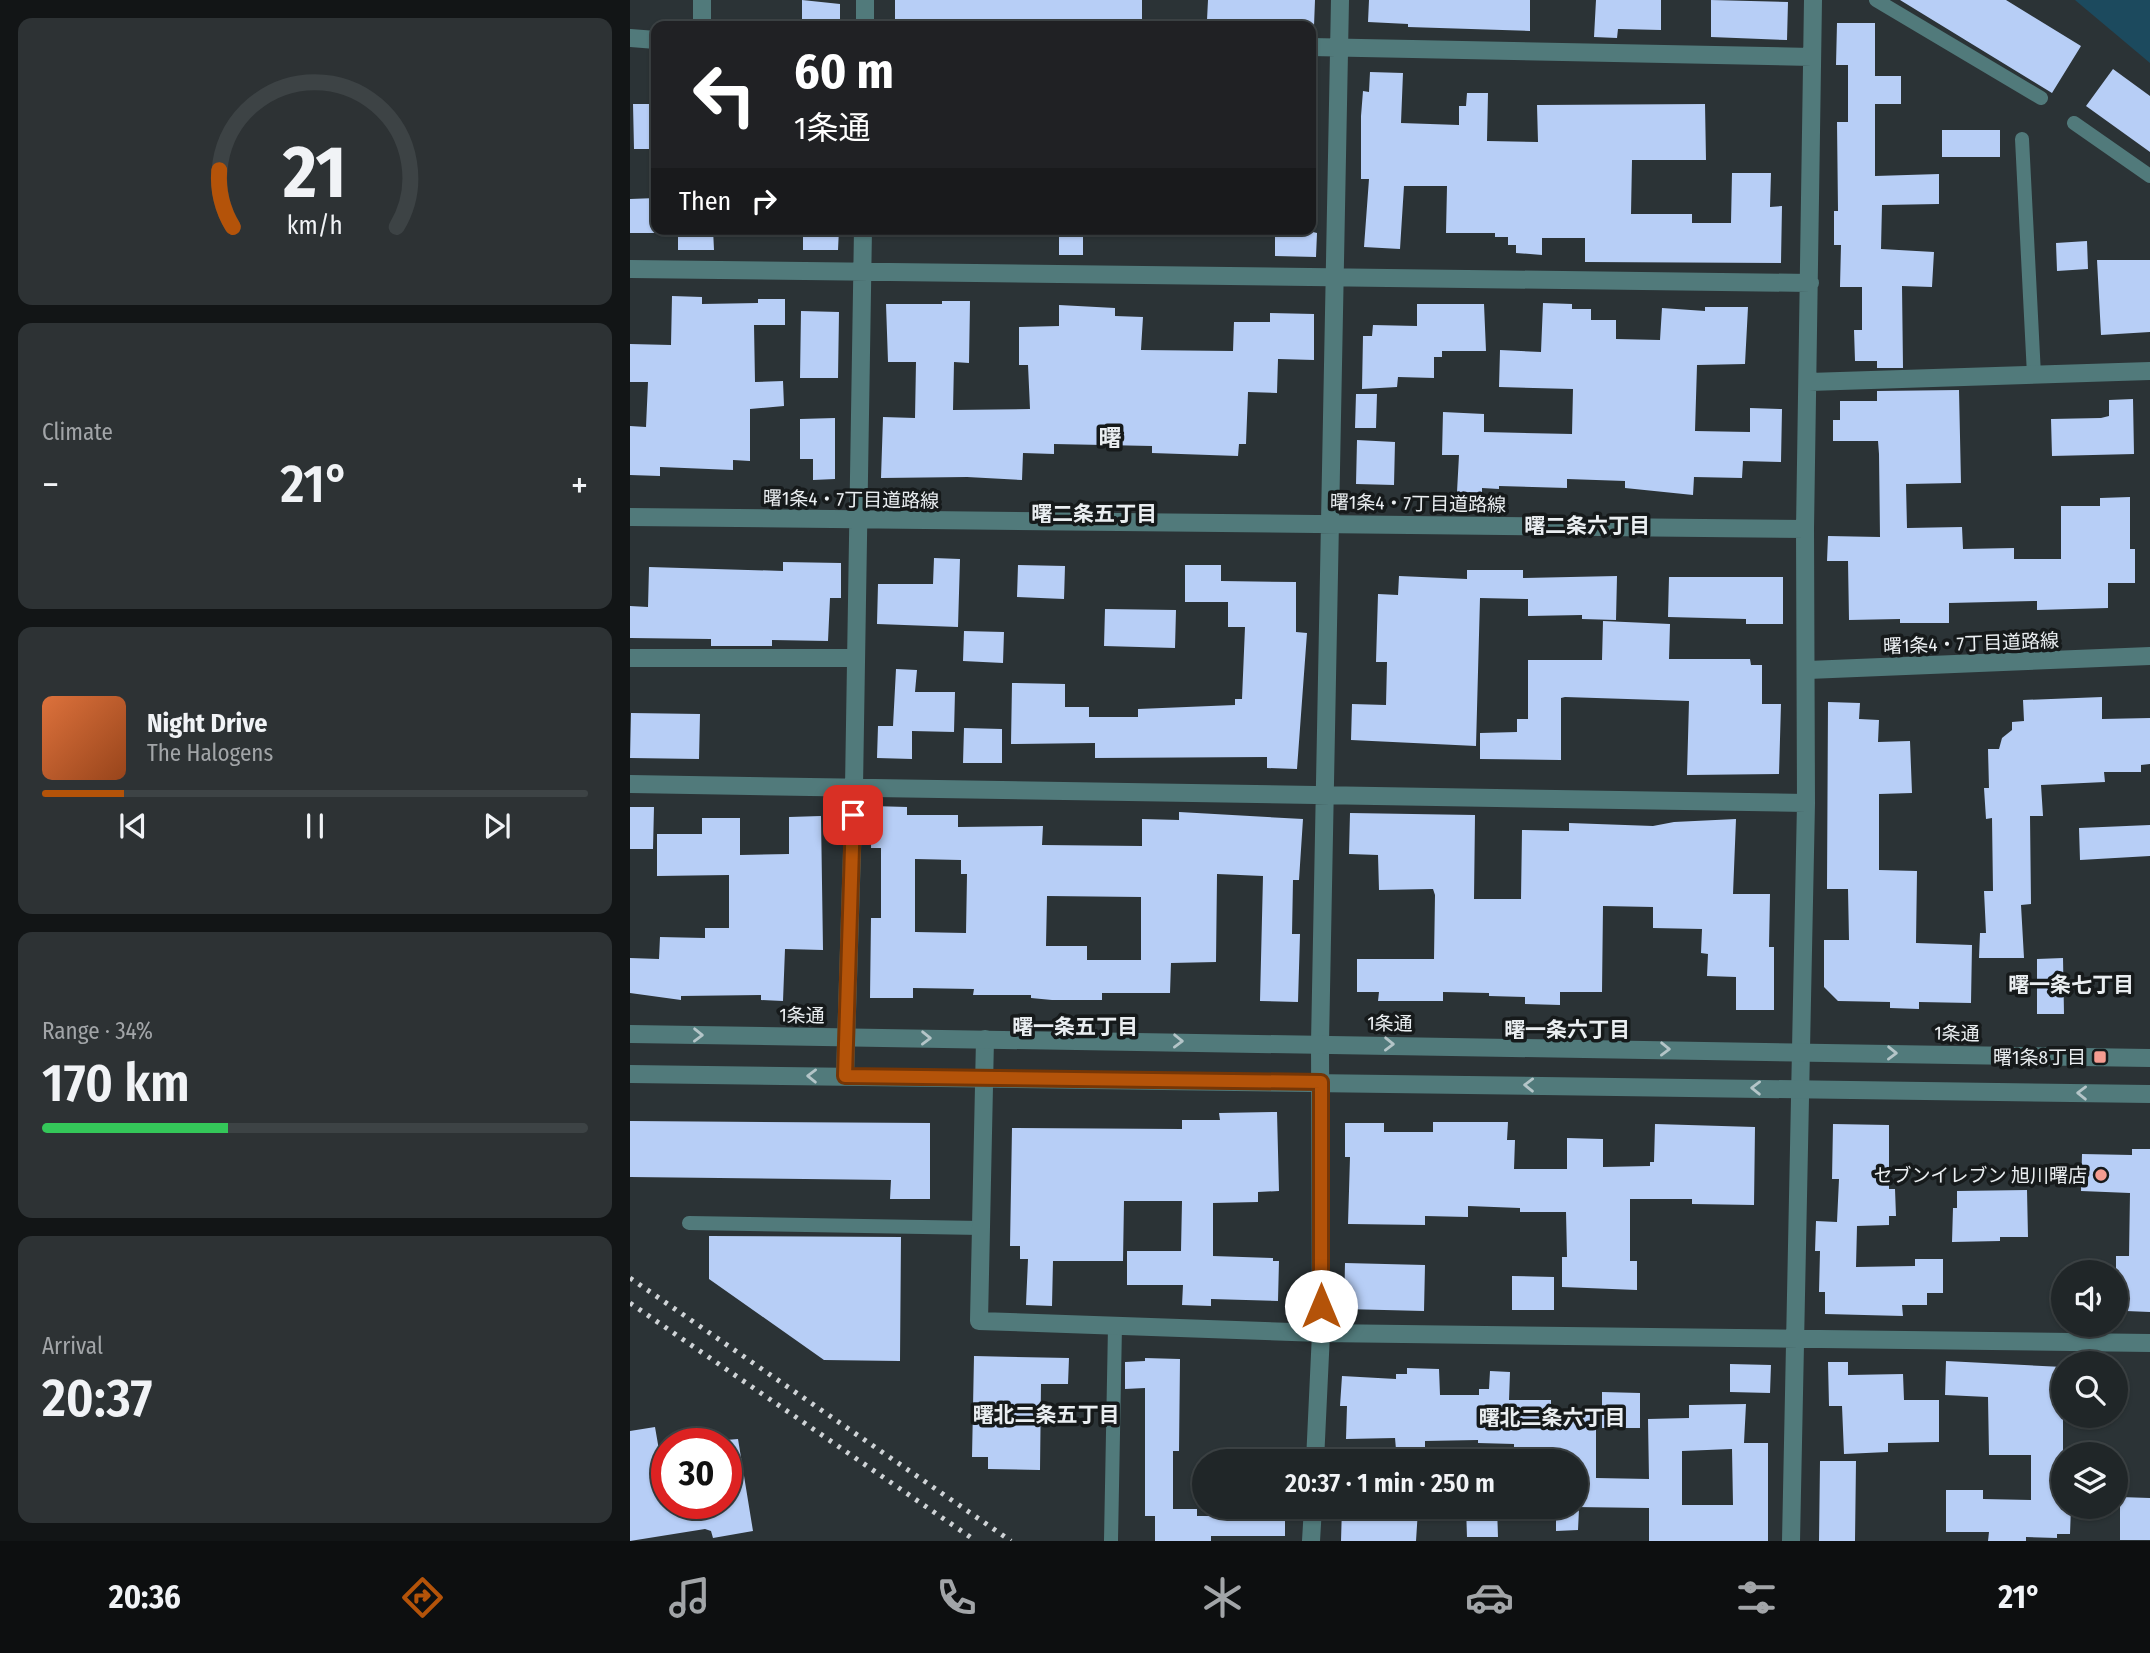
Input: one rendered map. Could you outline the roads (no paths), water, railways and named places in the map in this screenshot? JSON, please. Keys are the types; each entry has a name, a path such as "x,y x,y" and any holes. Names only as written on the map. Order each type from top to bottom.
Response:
{"street":[{"path":"702,0 702,21"},
{"path":"865,0 865,21"},
{"path":"1316,1449 1321,1333 1320,1043 1327,794 1340,0"},
{"path":"1791,1541 1808,670 1805,529 1813,0"},
{"path":"630,38 651,40"},
{"path":"1316,47 1812,57"},
{"path":"845,1076 844,1037 854,787 856,521 863,235"},
{"path":"630,269 1810,283"},
{"path":"1809,382 2150,371"},
{"name":"曙1条4・7丁目道路線","path":"630,517 1805,529"},
{"name":"曙1条4・7丁目道路線","path":"1808,670 2150,656"},
{"path":"630,658 855,658"},
{"path":"630,783 1806,803"},
{"name":"1条通","path":"630,1034 2150,1058"},
{"path":"985,1039 979,1321 1321,1333 2150,1343"},
{"path":"630,1074 2150,1094"},
{"path":"1311,1541 1312,1519"}],"lane":[{"path":"1876,0 2041,98"},
{"path":"2074,123 2150,176"},
{"path":"2022,139 2034,375"},
{"path":"689,1223 981,1228"},
{"path":"1111,1540 1115,1326"}],"railway":[{"path":"630,1278 1011,1541"},
{"path":"630,1303 976,1541"}],"place":[{"name":"曙1条8丁目","path":"2100,1057"},
{"name":"セブンイレブン 旭川曙店","path":"2101,1175"}],"district":[{"name":"曙","path":"1110,438"},
{"name":"曙二条五丁目","path":"1094,514"},
{"name":"曙二条六丁目","path":"1587,526"},
{"name":"曙一条七丁目","path":"2071,985"},
{"name":"曙一条五丁目","path":"1075,1027"},
{"name":"曙一条六丁目","path":"1567,1030"},
{"name":"曙北二条五丁目","path":"1046,1415"},
{"name":"曙北二条六丁目","path":"1552,1418"}]}
